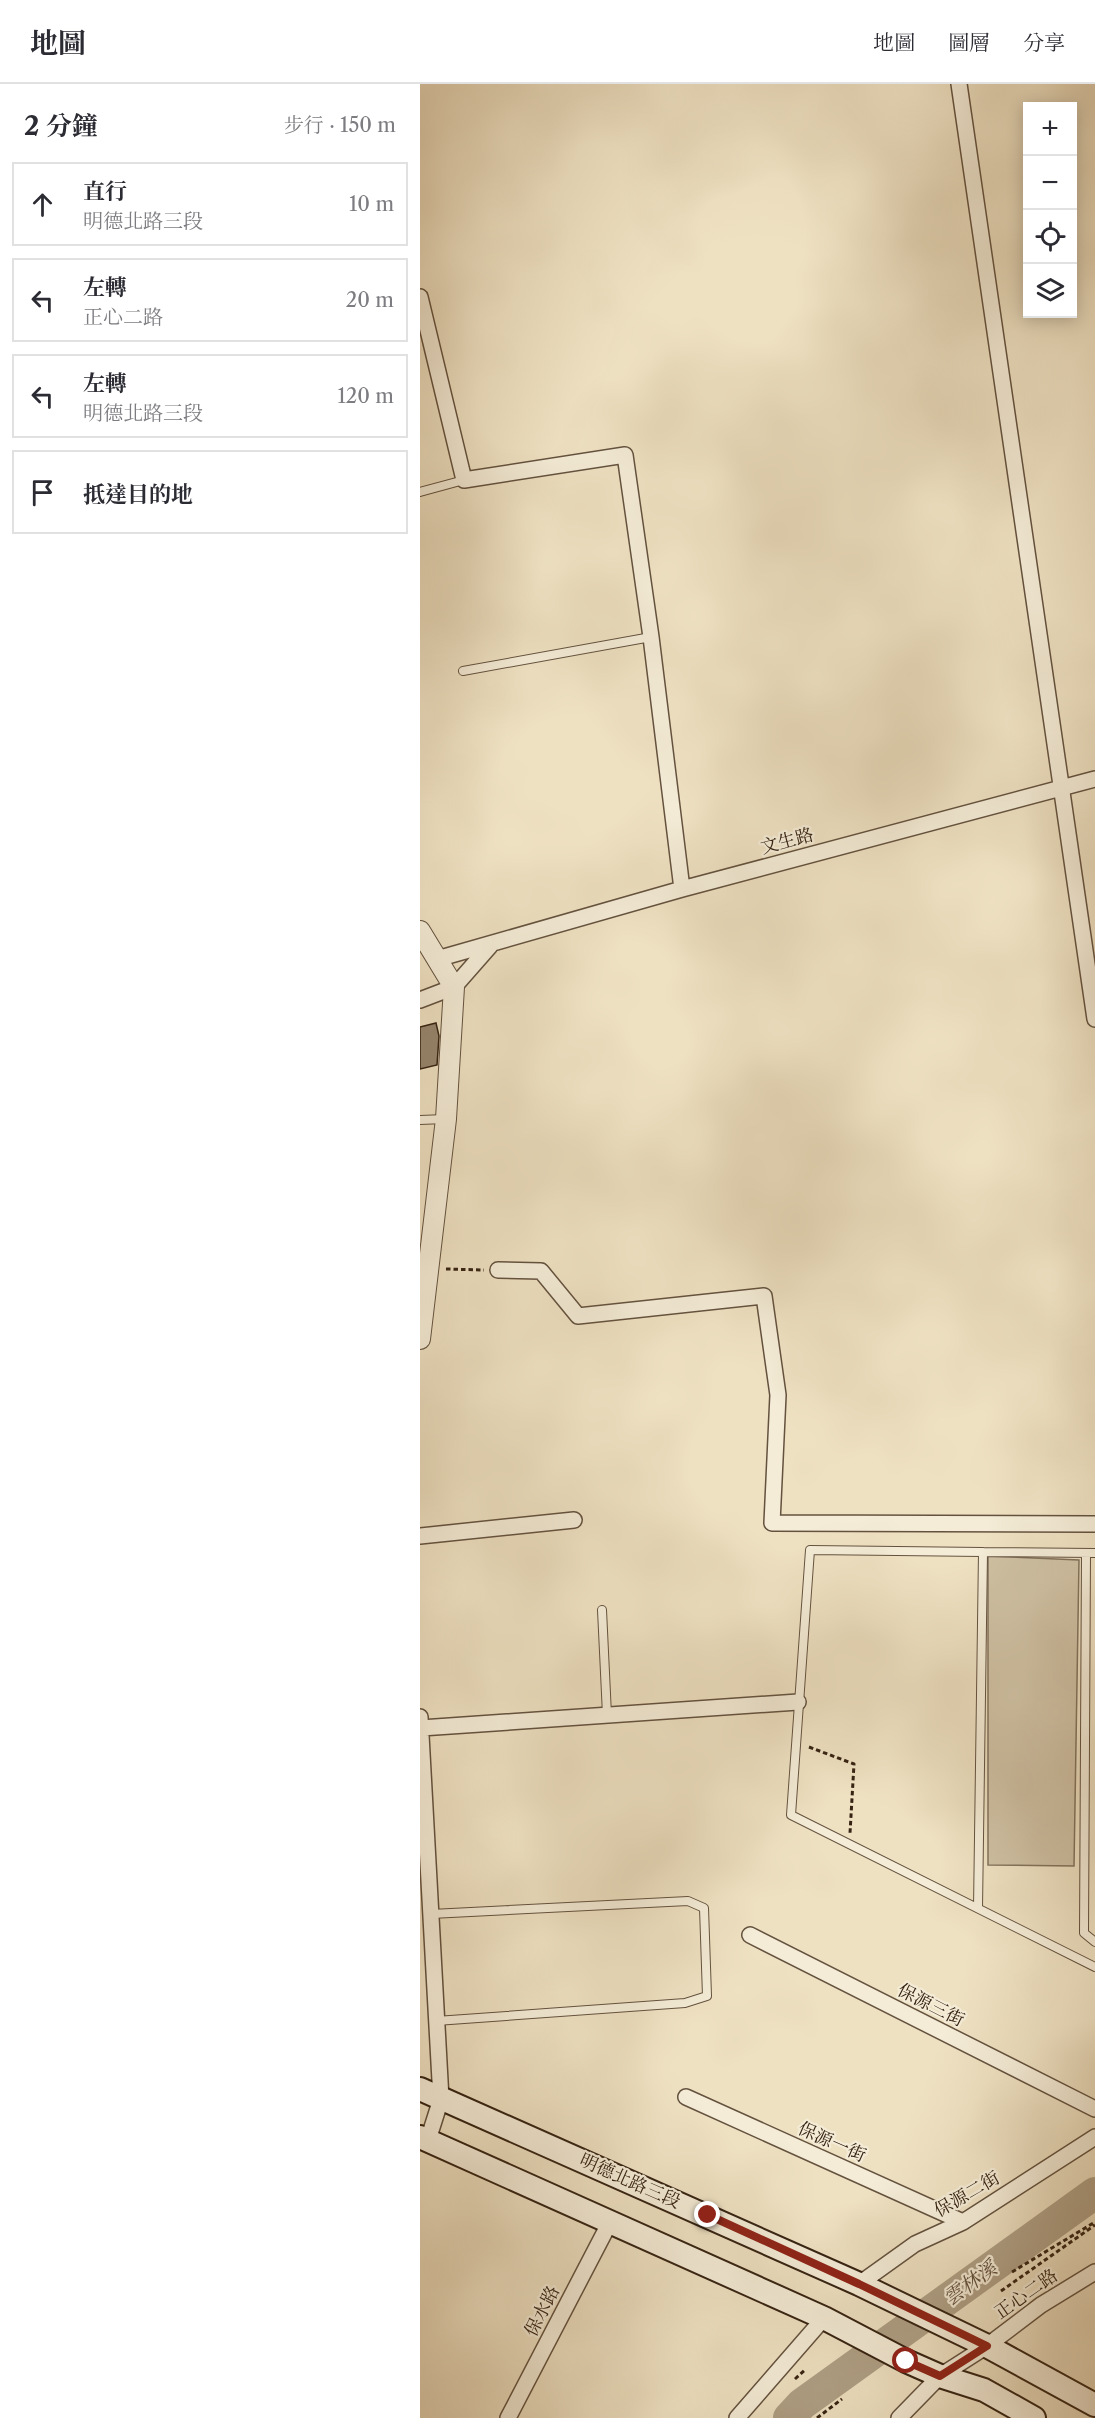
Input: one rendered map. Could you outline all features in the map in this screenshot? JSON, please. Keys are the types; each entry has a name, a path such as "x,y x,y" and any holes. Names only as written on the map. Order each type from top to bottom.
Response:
{"main road":[{"name":"明德北路三段","path":"420,2089 859,2284 987,2346 1095,2405"},
{"path":"424,2138 824,2318 906,2361 940,2376 984,2390 1034,2418"}],"street":[{"path":"959,84 1095,1019"},
{"path":"420,297 465,480 625,455 651,637 682,889"},
{"name":"文生路","path":"437,959 490,946 682,889 1095,780"},
{"path":"420,931 454,987 446,1119 424,1268 421,1334"},
{"path":"420,1000 454,987 490,946"},
{"path":"498,1270 541,1271 578,1316 764,1296 778,1395 772,1523 1095,1524"},
{"path":"420,1536 574,1520"},
{"path":"424,2138 441,2099 421,1723 607,1715 798,1702"},
{"name":"保源三街","path":"750,1935 1095,2109"},
{"name":"保源一街","path":"686,2097 963,2222"},
{"name":"保源二街","path":"859,2284 915,2244 963,2222 1095,2137"},
{"name":"保水路","path":"508,2418 610,2223"},
{"name":"正心二路","path":"898,2418 940,2376 987,2346 1041,2305 1095,2272"},
{"path":"737,2418 824,2318"}],"lane":[{"path":"420,492 465,480"},
{"path":"463,671 651,637"},
{"path":"420,1120 446,1119"},
{"path":"1095,1553 810,1550 791,1815 1095,1967"},
{"path":"978,1908 983,1552"},
{"path":"1086,1553 1084,1933 1095,1942"},
{"path":"602,1610 607,1715"},
{"path":"431,1914 688,1901 704,1908 707,1996 685,2003 436,2021"}],"path":[{"path":"424,1268 498,1270"},
{"path":"796,1742 854,1764 850,1844"},
{"path":"1012,2272 1095,2224"},
{"path":"1001,2291 1095,2224"},
{"path":"817,2418 842,2399"}],"shaded area":[{"path":"988,1556 1079,1560 1074,1866 988,1865"}],"building":[{"path":"436,1023 439,1036 437,1065 420,1069 420,1027"}],"waterway":[{"name":"雲林溪","path":"789,2418 802,2404 1095,2193"}],"route":[{"path":"708,2215 987,2346 940,2376 906,2361"}]}
